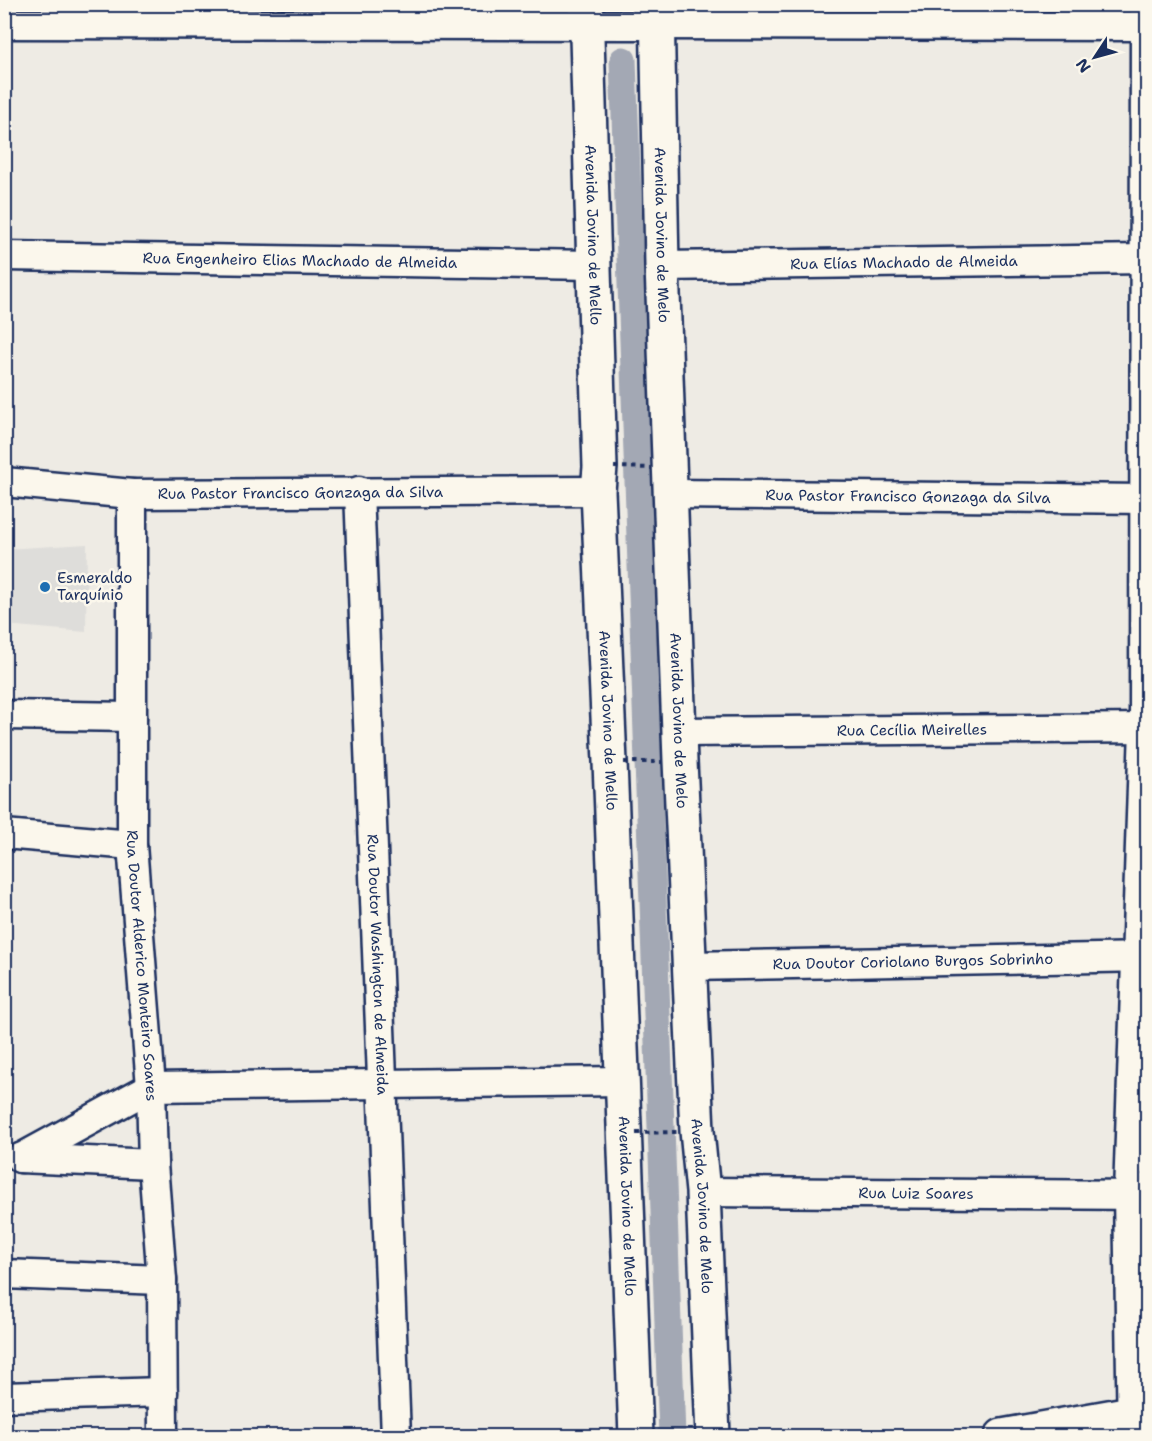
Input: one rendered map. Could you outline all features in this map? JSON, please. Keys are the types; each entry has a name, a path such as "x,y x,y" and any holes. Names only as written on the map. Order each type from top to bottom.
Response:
{"main road":[{"name":"Avenida Jovino de Mello","path":"586,14 600,466 606,479 623,1081 636,1437"},
{"name":"Avenida Jovino de Melo","path":"658,15 662,266 689,966 697,1131 703,1192 713,1437"},
{"path":"1002,1437 1137,1420"}],"street":[{"path":"4,24 586,14 1145,15 1146,728 1138,1194 1137,1420"},
{"name":"Rua Engenheiro Elias Machado de Almeida","path":"4,256 595,265"},
{"name":"Rua Elías Machado de Almeida","path":"662,266 1145,259"},
{"name":"Rua Pastor Francisco Gonzaga da Silva","path":"4,482 132,494 359,491 606,479"},
{"name":"Rua Doutor Washington de Almeida","path":"359,491 396,1437"},
{"name":"Rua Doutor Alderico Monteiro Soares","path":"132,494 132,844 151,1086 153,1164 162,1280 163,1437"},
{"name":"Rua Pastor Francisco Gonzaga da Silva","path":"671,494 1145,499"},
{"path":"4,716 132,717"},
{"name":"Rua Cecília Meirelles","path":"681,732 1146,728"},
{"path":"4,834 132,844"},
{"name":"Rua Doutor Coriolano Burgos Sobrinho","path":"689,966 1142,957"},
{"path":"13,1158 151,1086 623,1081"},
{"path":"13,1158 153,1164"},
{"name":"Rua Luiz Soares","path":"703,1192 1138,1194"},
{"path":"4,1274 162,1280"},
{"path":"4,1397 163,1392"}],"path":[{"path":"606,479 651,468"},
{"path":"624,762 663,762"},
{"path":"636,1133 677,1132"}],"shaded area":[{"name":"Esmeraldo Tarquínio","path":"87,544 86,632 5,625 5,549"},
{"path":"1147,1227 1147,1342 1130,1344"}],"waterway":[{"path":"623,60 672,1436"}],"place":[{"name":"Esmeraldo Tarquínio","path":"45,587"}]}
